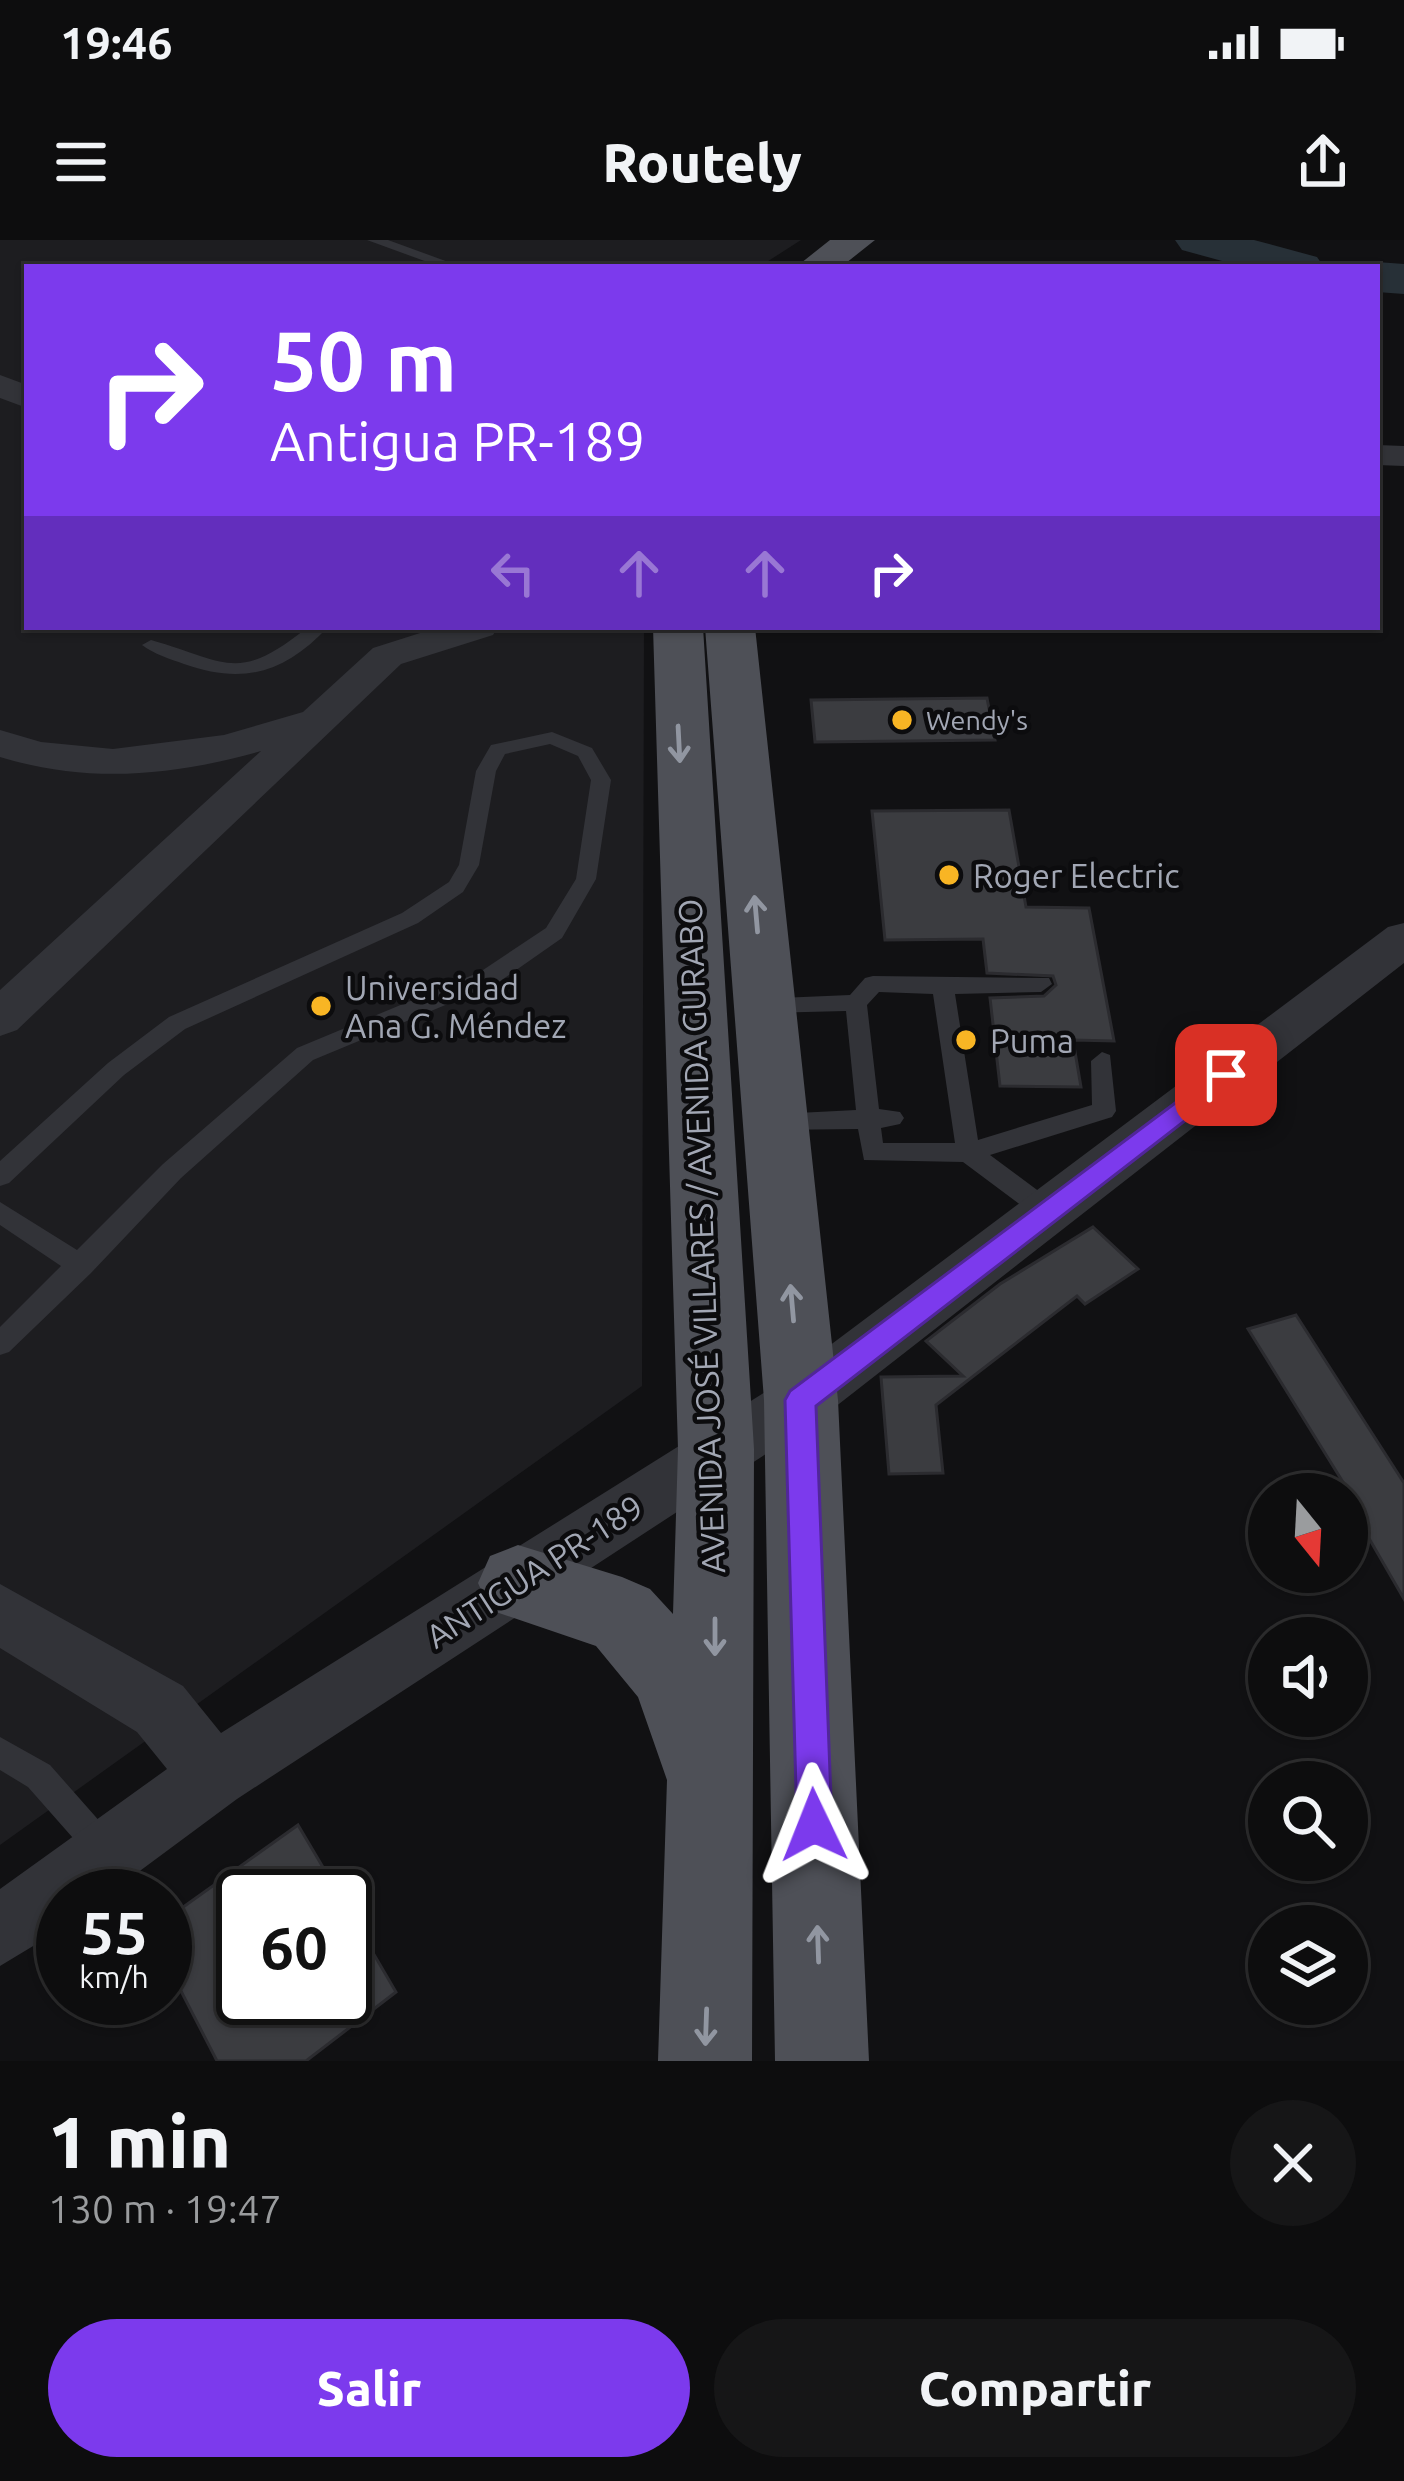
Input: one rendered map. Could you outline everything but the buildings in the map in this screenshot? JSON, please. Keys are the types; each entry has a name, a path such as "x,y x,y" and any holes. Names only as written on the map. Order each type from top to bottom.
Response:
{"main road":[{"name":"AVENIDA JOSÉ VILLARES / AVENIDA GURABO","path":"678,630 716,1449 705,2061"},
{"name":"AVENIDA JOSÉ VILLARES / AVENIDA GURABO","path":"730,630 801,1400 822,2061"},
{"path":"518,1583 622,1616 671,1674 713,1796"}],"street":[{"path":"0,1018 387,656 469,630"},
{"path":"0,742 29,754 103,764 234,749 323,716"},
{"name":"ANTIGUA PR-189","path":"0,1931 214,1776 518,1583 716,1449 801,1400 1404,938"},
{"path":"0,1614 160,1708 214,1776"}],"lane":[{"path":"374,240 446,264"},
{"path":"152,645 208,667 247,673 278,662 315,630"},
{"path":"0,1177 116,1069 177,1023 438,903 469,865 486,771 498,749 552,738 585,752 602,780 586,879 554,933 488,978 305,1054 172,1171 0,1344"},
{"path":"764,1005 856,1003 873,984 1041,984"},
{"path":"943,986 939,1025 954,1115 968,1152 1048,1211"},
{"path":"856,1003 859,1028 875,1070 880,1118 872,1153 968,1152 1104,1111 1102,1061"},
{"path":"859,1028 886,1027"},
{"path":"776,1124 880,1118"},
{"path":"0,1212 82,1266"},
{"path":"0,1751 39,1776 107,1853"}],"shaded area":[{"name":"Universidad Ana G. Méndez","path":"0,240 801,240 764,264 24,264 24,630 644,630 642,1386 0,1845"}],"waterway":[{"path":"1199,240 1289,264"},
{"path":"1380,277 1404,279"}],"place":[{"name":"Wendy's","path":"902,720"},
{"name":"Roger Electric","path":"949,875"},
{"name":"Universidad Ana G. Méndez","path":"321,1006"},
{"name":"Puma","path":"966,1040"}],"route":[{"path":"814,1825 801,1400 1226,1075"}]}
